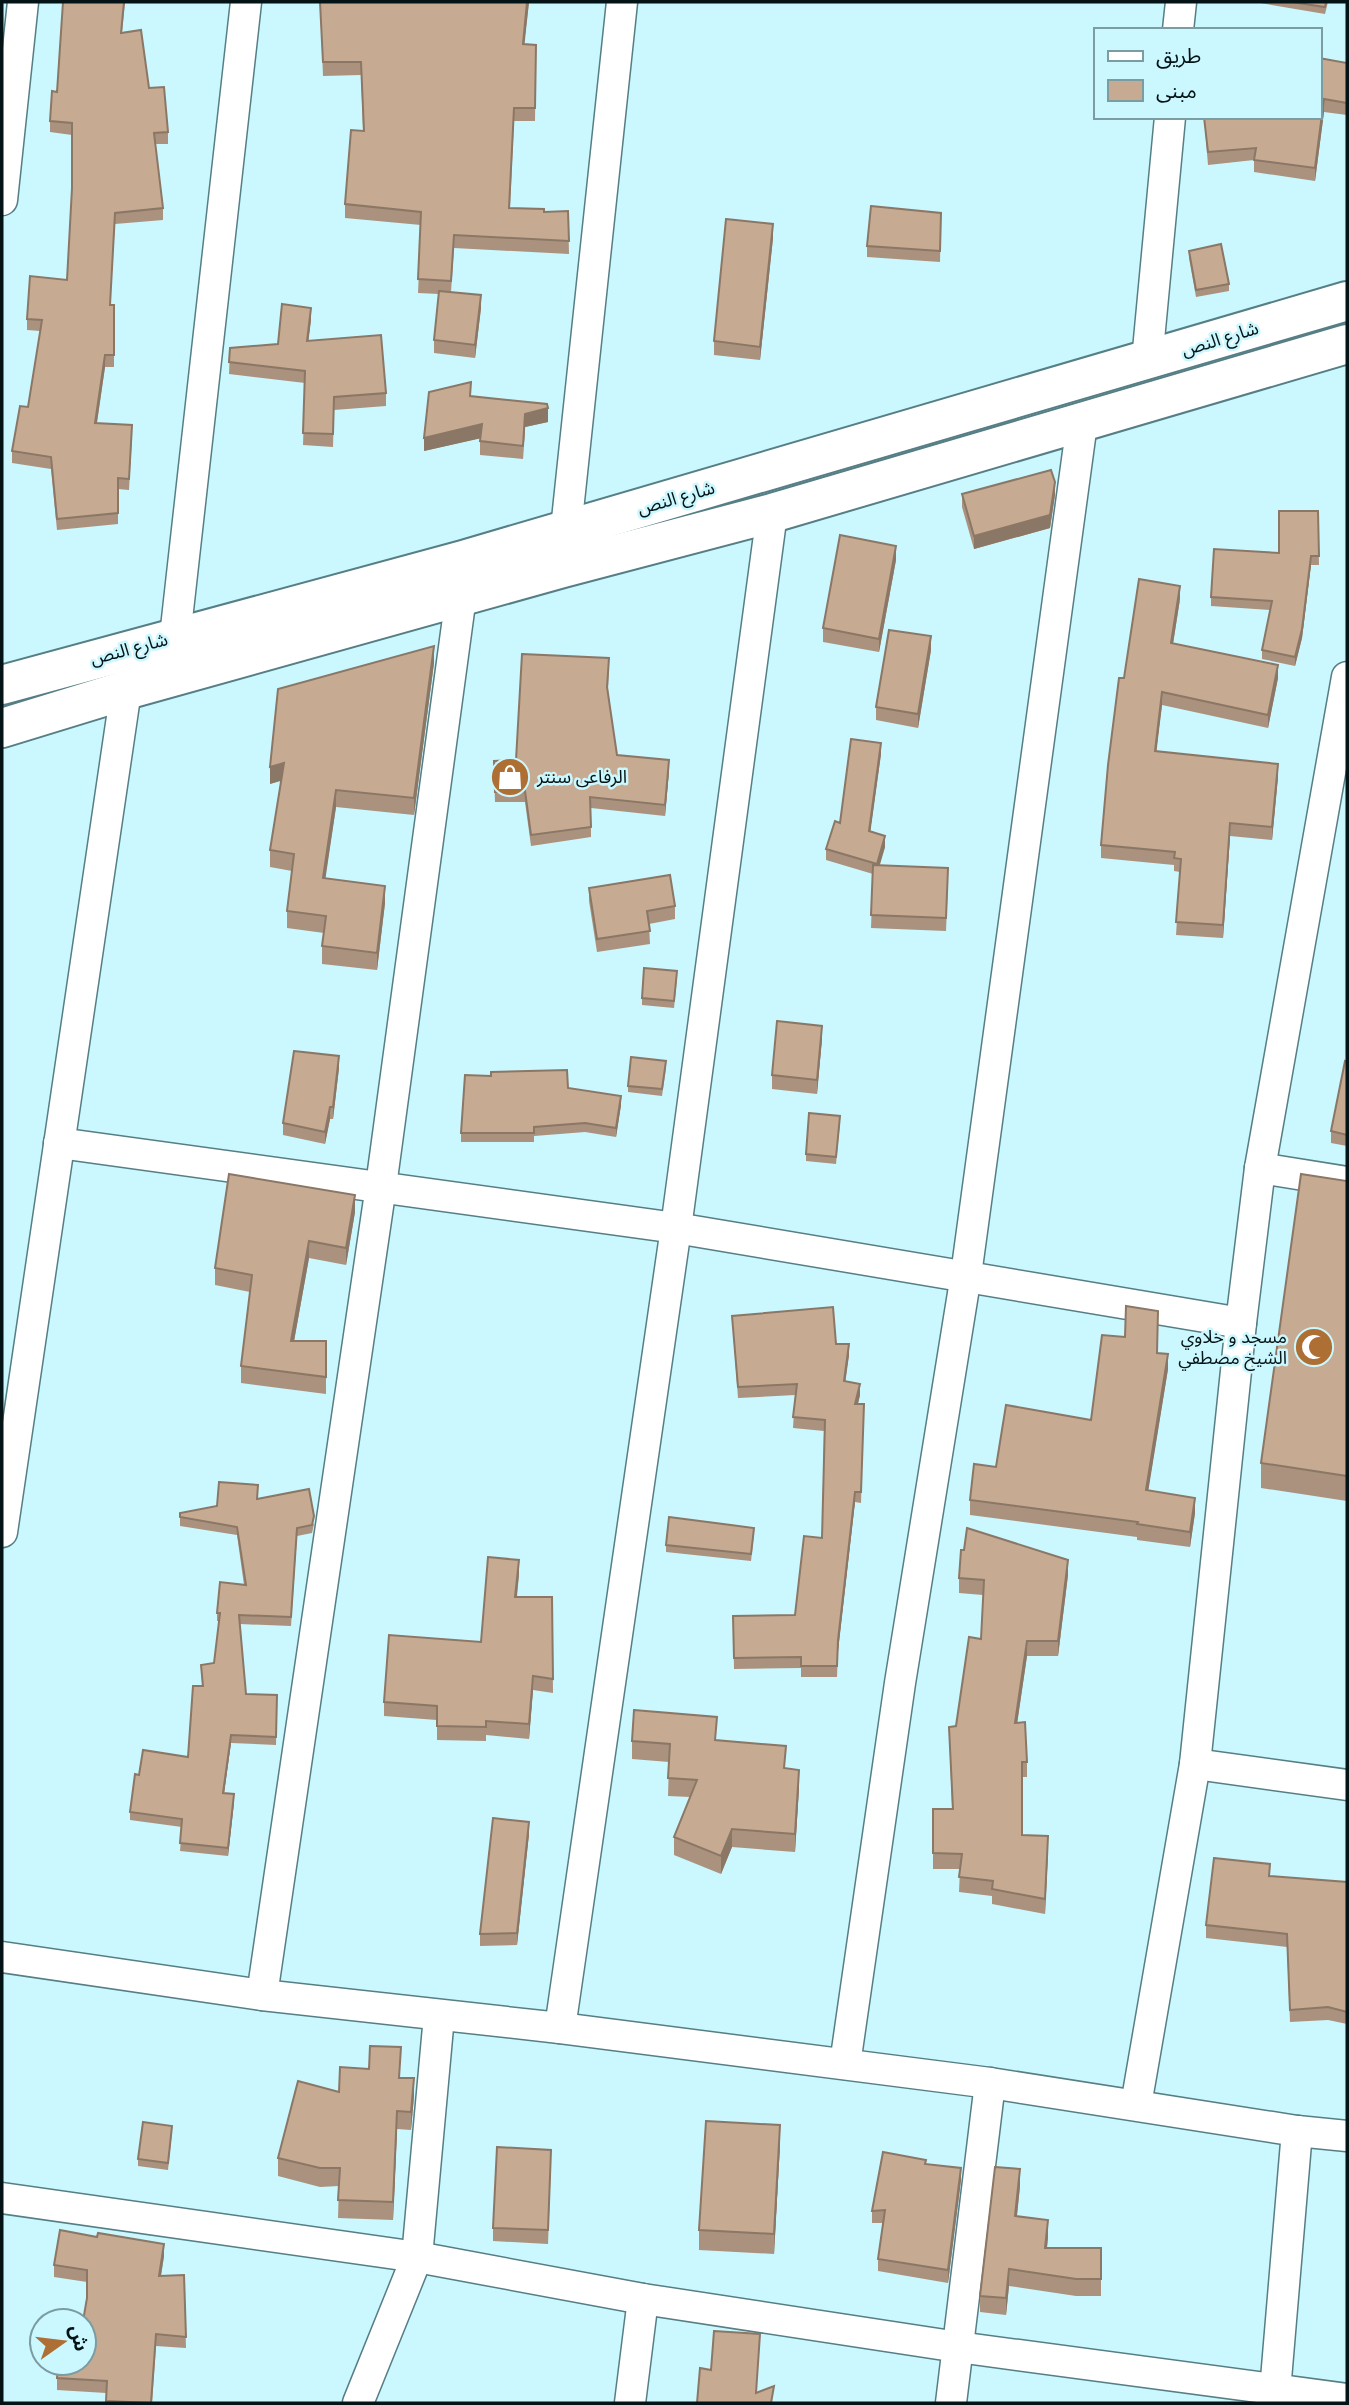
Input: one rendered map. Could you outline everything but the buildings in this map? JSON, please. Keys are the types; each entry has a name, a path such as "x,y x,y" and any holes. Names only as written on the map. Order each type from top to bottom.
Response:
{"main road":[{"name":"شارع النص","path":"2,685 463,560 1347,301"},
{"path":"2,728 126,690 461,596 772,513 1347,344"}],"street":[{"path":"2,200 9,66 23,2"},
{"path":"175,637 246,2"},
{"path":"563,568 622,2"},
{"path":"1178,28 1181,2"},
{"path":"1147,361 1170,119"},
{"path":"845,2064 898,1697 965,1275 1082,422"},
{"path":"560,2028 676,1228 772,513"},
{"path":"262,1995 381,1186 461,596"},
{"path":"1136,2105 1195,1764 1260,1168 1342,745 1347,677"},
{"path":"2,1532 126,690"},
{"path":"59,1143 676,1228 1241,1323"},
{"path":"1260,1168 1347,1182"},
{"path":"1195,1764 1347,1785"},
{"path":"2,1957 262,1995 439,2017 560,2028 990,2083 1297,2131 1347,2136"},
{"path":"358,2403 417,2257 439,2017"},
{"path":"951,2403 990,2083"},
{"path":"1275,2396 1297,2131"},
{"path":"2,2199 417,2257 643,2299 1275,2396 1347,2399"},
{"path":"630,2403 643,2299"}],"place":[{"name":"الرفاعى سنتر","path":"510,777"},
{"name":"مسجد و خلاوي الشيخ مصطفي","path":"1314,1347"}]}
